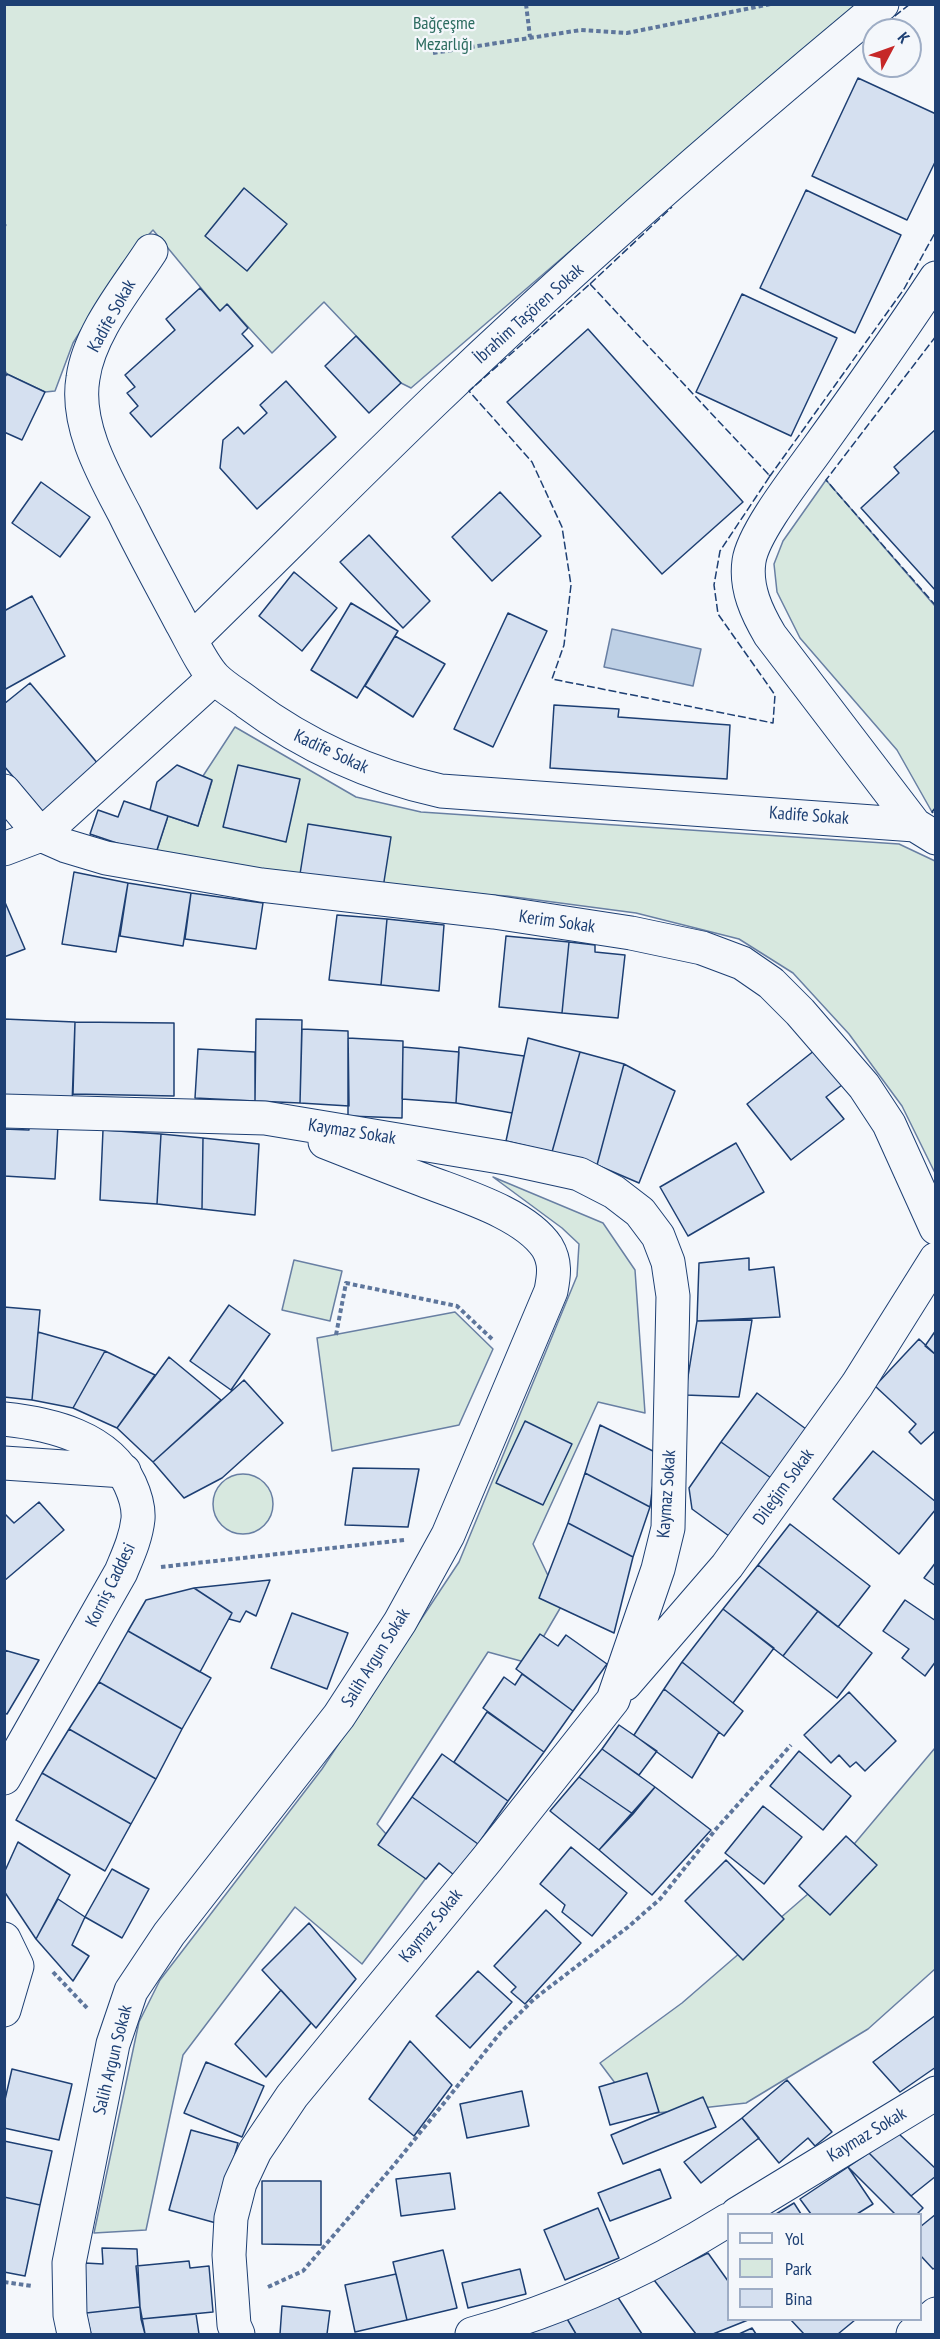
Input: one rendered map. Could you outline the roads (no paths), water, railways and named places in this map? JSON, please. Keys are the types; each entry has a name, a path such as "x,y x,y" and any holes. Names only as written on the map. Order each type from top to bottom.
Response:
{"street":[{"name":"İbrahim Taşören Sokak","path":"191,640 530,311 780,89 882,4"},
{"name":"Kadife Sokak","path":"151,251 110,313 90,353 82,379 85,423 112,490 191,640 214,678 289,733 330,755 399,781 441,791 925,831"},
{"path":"925,831 770,635 758,615 749,589 749,561 756,541 787,492 891,347 936,278"},
{"path":"4,849 41,835 214,678"},
{"path":"4,791 41,835"},
{"name":"Kerim Sokak","path":"41,835 66,846 106,858 170,870 261,885 494,912 631,933 702,948 742,963 771,983 800,1012 864,1086 889,1124 936,1228"},
{"name":"Kaymaz Sokak","path":"4,1111 265,1118 506,1158 579,1174 614,1192 640,1212 658,1236 668,1262 673,1296 668,1528 658,1569 613,1700 487,1859 292,2096 255,2151 240,2183 231,2218 229,2254 235,2320"},
{"name":"Salih Argun Sokak","path":"74,2334 70,2315 69,2263 113,2043 131,1991 169,1934 339,1716 400,1622 448,1535 520,1367 551,1291 554,1276 554,1261 546,1247 534,1232 514,1219 483,1204 265,1118"},
{"name":"Dileğim Sokak","path":"613,1700 727,1566 857,1385 936,1259"},
{"name":"Korniş Caddesi","path":"4,1419 47,1426 80,1437 106,1452 124,1472 136,1498 138,1517 134,1538 122,1572 4,1778"},
{"path":"4,1463 124,1472"},
{"path":"4,1939 17,1966 4,2010"},
{"name":"Kaymaz Sokak","path":"739,2213 936,2093"},
{"path":"472,2334 570,2301 626,2275 727,2221"},
{"path":"913,2334 936,2314"}],"water":[{"path":"612,629 701,649 693,686 604,667"}],"park label":[{"name":"Bağçeşme Mezarlığı","path":"444,34"}]}
